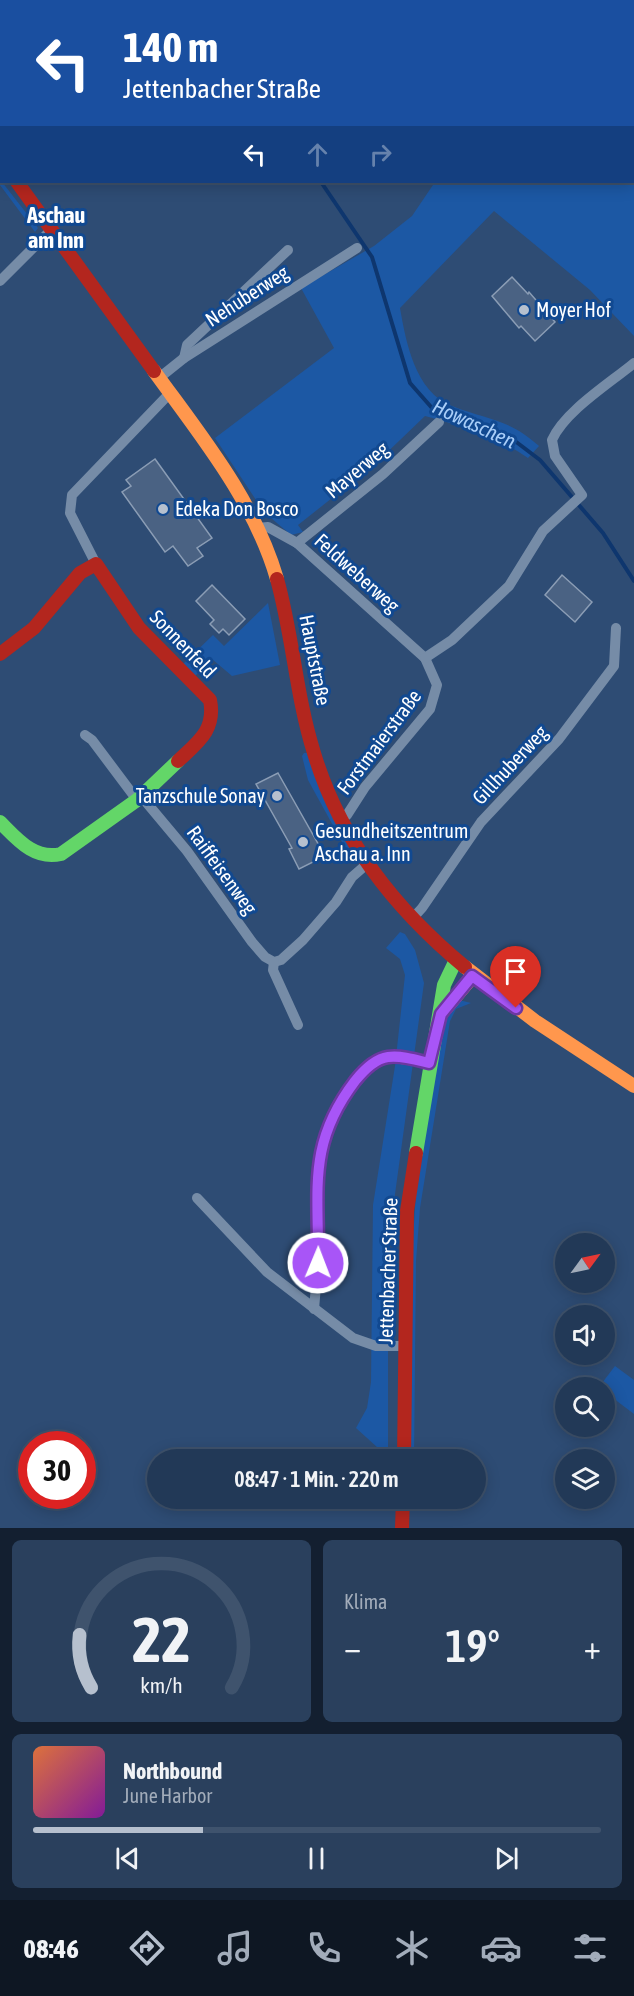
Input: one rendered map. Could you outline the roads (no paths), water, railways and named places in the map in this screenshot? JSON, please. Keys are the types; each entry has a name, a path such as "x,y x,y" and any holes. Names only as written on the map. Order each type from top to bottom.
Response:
{"street":[{"name":"Hauptstraße","path":"18,183 228,474 258,528 280,588 314,754 341,819 367,864 412,919 455,962 530,1018 634,1086"},
{"path":"0,281 52,230"},
{"name":"Nehuberweg","path":"159,378 184,358 357,249"},
{"path":"184,358 187,345 288,250"},
{"path":"426,658 452,640 509,586 543,531 582,495 555,456 552,440 559,428 589,399 634,363"},
{"name":"Sonnenfeld","path":"0,822 23,846 42,856 51,857 69,849 139,798 207,732 213,716 213,708 202,691 139,628 96,564 70,513 72,495 170,393"},
{"name":"Mayerweg","path":"297,543 383,474 438,422"},
{"name":"Feldweberweg","path":"258,528 268,527 297,543 426,658"},
{"path":"0,654 34,628 80,573 96,564"},
{"name":"Gillhuberweg","path":"412,919 481,822 559,739 614,666 616,628"},
{"name":"Forstmaierstraße","path":"341,819 347,815 365,787 430,709 437,685 426,658"},
{"path":"85,735 92,740 139,798"},
{"name":"Raiffeisenweg","path":"139,798 187,851 261,953 274,962"},
{"path":"298,1025 273,970 274,962 281,960 303,940 336,902 352,878 367,864"},
{"name":"Jettenbacher Straße","path":"404,1449 407,1211 429,1063 441,1014 444,985 455,962"},
{"name":"Jettenbacher Straße","path":"441,1014 472,976"},
{"path":"314,1309 318,1263 318,1162 331,1117 344,1095 372,1064 387,1057 429,1063"},
{"path":"196,1198 267,1272 314,1309 365,1344 405,1346"},
{"path":"402,1528 403,1509"}],"waterway":[{"name":"Howaschen","path":"322,183 372,257 410,383 432,408 511,438 540,460 603,533 634,581"}],"place":[{"name":"Moyer Hof","path":"524,310"},
{"name":"Edeka Don Bosco","path":"163,509"},
{"name":"Tanzschule Sonay","path":"277,796"},
{"name":"Gesundheitszentrum Aschau a. Inn","path":"303,842"}],"district":[{"name":"Aschau am Inn","path":"56,228"}]}
